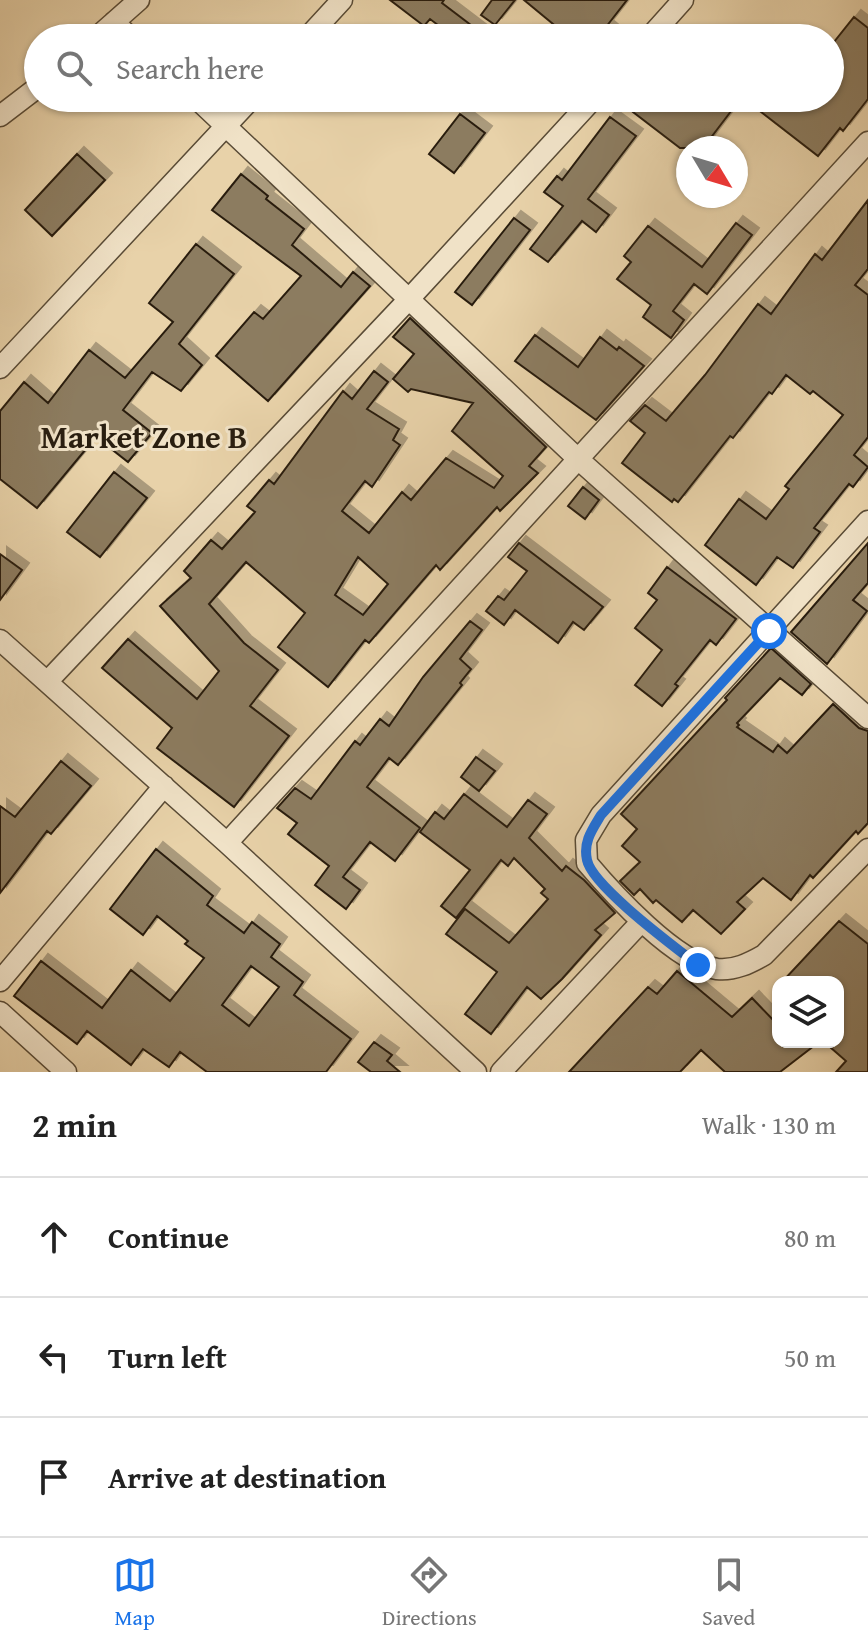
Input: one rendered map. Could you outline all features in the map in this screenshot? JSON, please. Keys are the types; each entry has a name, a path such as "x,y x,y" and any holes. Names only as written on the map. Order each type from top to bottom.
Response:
{"street":[{"path":"112,24 139,0"},
{"path":"320,24 342,0"},
{"path":"662,24 683,0"},
{"path":"0,116 24,98"},
{"path":"211,112 578,459 868,718"},
{"path":"0,368 239,112"},
{"path":"47,682 581,112"},
{"path":"227,843 868,142"},
{"path":"868,521 601,815 586,840 587,863 641,922 698,965 720,970 744,966 764,955 868,849"},
{"path":"0,640 476,1072"},
{"path":"0,981 164,786"},
{"path":"501,1072 641,922"},
{"path":"0,1012 66,1072"}],"building":[{"path":"390,0 444,0 442,3 470,24 437,24 430,19 421,24"},
{"path":"492,0 515,0 496,24 481,15"},
{"path":"524,0 627,0 608,24 553,24"},
{"path":"854,17 868,28 868,99 818,156 761,112 844,112 844,30"},
{"path":"633,112 730,112 712,136 676,136 676,145"},
{"path":"460,114 485,133 454,173 429,154"},
{"path":"610,117 636,136 588,199 609,215 596,232 582,221 548,262 530,249 563,206 544,192 557,176 562,180"},
{"path":"77,154 105,180 52,236 25,210"},
{"path":"241,174 304,229 292,245 341,287 353,272 370,286 268,401 216,356 254,312 263,319 301,276 212,210"},
{"path":"868,200 868,269 855,285 868,295 868,437 854,455 868,467 853,487 849,484 814,528 820,532 793,568 777,557 756,585 705,545 739,499 766,519 789,489 785,486 843,415 813,391 810,394 786,375 733,438 730,436 678,502 674,499 672,502 622,463 645,433 630,421 645,405 666,421 758,304 771,314 815,254 822,260"},
{"path":"514,218 530,230 472,305 455,292"},
{"path":"736,223 752,235 707,294 694,284 673,311 684,320 671,338 643,317 651,305 617,279 631,262 624,256 648,226 702,267"},
{"path":"196,244 234,274 179,344 202,365 181,391 152,372 123,410 152,433 128,462 96,437 37,508 0,479 0,411 24,382 48,403 89,350 125,378 173,322 149,303"},
{"path":"410,318 546,447 529,466 538,473 500,511 497,507 440,570 436,565 369,643 365,640 328,687 278,647 305,613 246,562 209,604 244,643 278,670 250,706 289,736 234,807 157,748 172,728 102,668 128,639 197,699 219,671 160,606 191,578 184,571 211,540 222,549 255,512 247,506 269,480 274,484 343,391 352,399 374,371 388,382 367,409 399,429 393,440 400,445 372,487 365,481 342,511 369,533 402,492 411,500 446,458 494,488 503,476 452,431 473,403 411,389 408,392 393,379 414,354 393,337","holes":["358,557 388,584 363,615 335,595"]},
{"path":"535,335 578,367 600,337 644,366 596,420 515,361"},
{"path":"114,472 147,498 100,557 67,532"},
{"path":"583,487 599,500 585,519 568,506"},
{"path":"519,543 603,607 584,630 573,622 558,643 515,610 504,625 486,611 498,596 504,600 527,571 508,557"},
{"path":"868,543 868,583 853,600 867,611 827,664 791,632"},
{"path":"0,554 22,570 0,600"},
{"path":"667,567 736,619 716,645 710,640 675,684 678,686 662,706 635,685 662,650 635,628 657,600 648,593"},
{"path":"470,621 482,630 460,659 471,669 460,683 462,685 398,765 389,758 367,787 420,828 395,861 370,842 343,877 360,890 346,909 315,885 329,866 288,834 297,823 277,808 295,788 311,799 355,741 360,745 380,719 389,726 423,677"},
{"path":"771,648 811,684 802,695 780,678 737,723 737,727 773,752 778,745 787,753 833,704 859,728 868,731 868,823 858,834 856,831 813,878 810,875 791,900 763,878 737,902 745,909 721,934 693,910 682,922 656,900 653,903 640,889 634,895 620,881 640,862 622,846 637,829 621,814"},
{"path":"476,757 495,771 479,791 461,777"},
{"path":"61,761 91,786 51,834 47,831 0,893 0,806 15,817"},
{"path":"464,794 507,827 528,800 547,814 529,838 562,871 566,866 584,880 615,913 595,930 601,935 562,979 541,999 527,987 491,1034 465,1014 497,972 446,934 465,909 509,943 548,899 541,893 545,889 514,858 508,866 501,860 456,918 441,906 470,870 420,832 435,812 444,819"},
{"path":"156,849 213,896 207,905 244,933 252,922 280,944 271,957 303,982 294,995 351,1039 326,1072 207,1072 180,1052 169,1067 143,1049 131,1065 87,1031 77,1044 14,996 41,961 102,1008 131,970 170,1001 204,958 157,916 143,935 110,909","holes":["251,966 279,987 249,1026 222,1005"]},
{"path":"839,921 868,944 868,1072 836,1072 846,1061 831,1048 844,1048 844,976 788,976"},
{"path":"677,971 732,1017 752,998 772,1019 772,1048 811,1048 780,1072 725,1072 701,1050 680,1072 569,1072 648,987 657,994"},
{"path":"374,1042 392,1055 387,1061 400,1072 371,1072 358,1062"}],"district":[{"name":"Market Zone B","path":"144,437"}],"route":[{"path":"698,965 641,922 607,888 587,863 586,840 601,815 769,631"}]}
